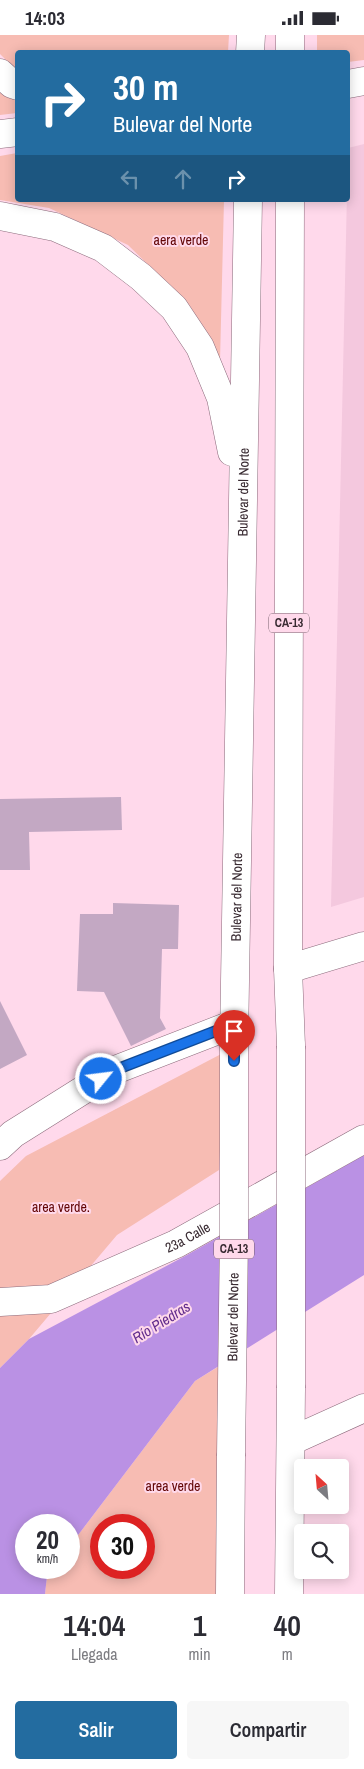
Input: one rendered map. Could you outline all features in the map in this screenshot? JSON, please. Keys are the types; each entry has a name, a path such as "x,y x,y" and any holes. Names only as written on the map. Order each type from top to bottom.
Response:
{"main road":[{"path":"250,35 250,50"},
{"path":"290,35 290,50"},
{"path":"0,73 15,85"},
{"path":"350,84 364,81"},
{"path":"0,135 15,132"},
{"name":"Bulevar del Norte","path":"230,1594 234,1033 248,202"},
{"name":"CA-13","path":"289,1594 291,1441 291,1046 288,969 290,202"},
{"path":"0,216 55,227 103,248 142,277 174,308 200,347 221,398 243,505"},
{"path":"288,969 364,946"},
{"path":"0,1146 13,1134 115,1070 234,1033"},
{"name":"23a Calle","path":"0,1302 51,1299 176,1244 364,1139"},
{"path":"291,1441 364,1408"}],"shaded area":[{"path":"364,144 364,897 331,907 347,202 350,202 350,148"}],"green space":[{"path":"0,35 229,35 228,50 15,50 15,69 0,54"},
{"path":"317,35 364,35 364,60 350,62 350,50 317,50"},
{"path":"0,90 15,98 15,113 0,115"},
{"name":"aera verde","path":"15,153 15,202 224,202 220,361 190,306 128,245 49,208 0,200 0,156"},
{"name":"area verde.","path":"225,1052 219,1170 117,1235 29,1339 0,1368 0,1181 26,1156"},
{"name":"area verde","path":"221,1365 217,1594 45,1594 47,1579 80,1579 80,1533 90,1519 90,1579 155,1579 155,1514 94,1514 195,1381"}],"water":[{"name":"Río Piedras","path":"364,1155 364,1275 195,1381 94,1514 90,1514 90,1519 80,1533 80,1514 15,1514 15,1579 47,1579 45,1594 0,1594 0,1368 29,1339 187,1255"}],"building":[{"path":"121,797 122,830 29,832 30,870 0,870 0,799"},
{"path":"113,903 179,905 178,949 162,949 160,1018 166,1029 131,1046 104,992 77,991 80,914 113,914"},
{"path":"0,1001 27,1055 0,1069"}],"route":[{"path":"101,1079 115,1070 234,1024 234,1061"}]}
